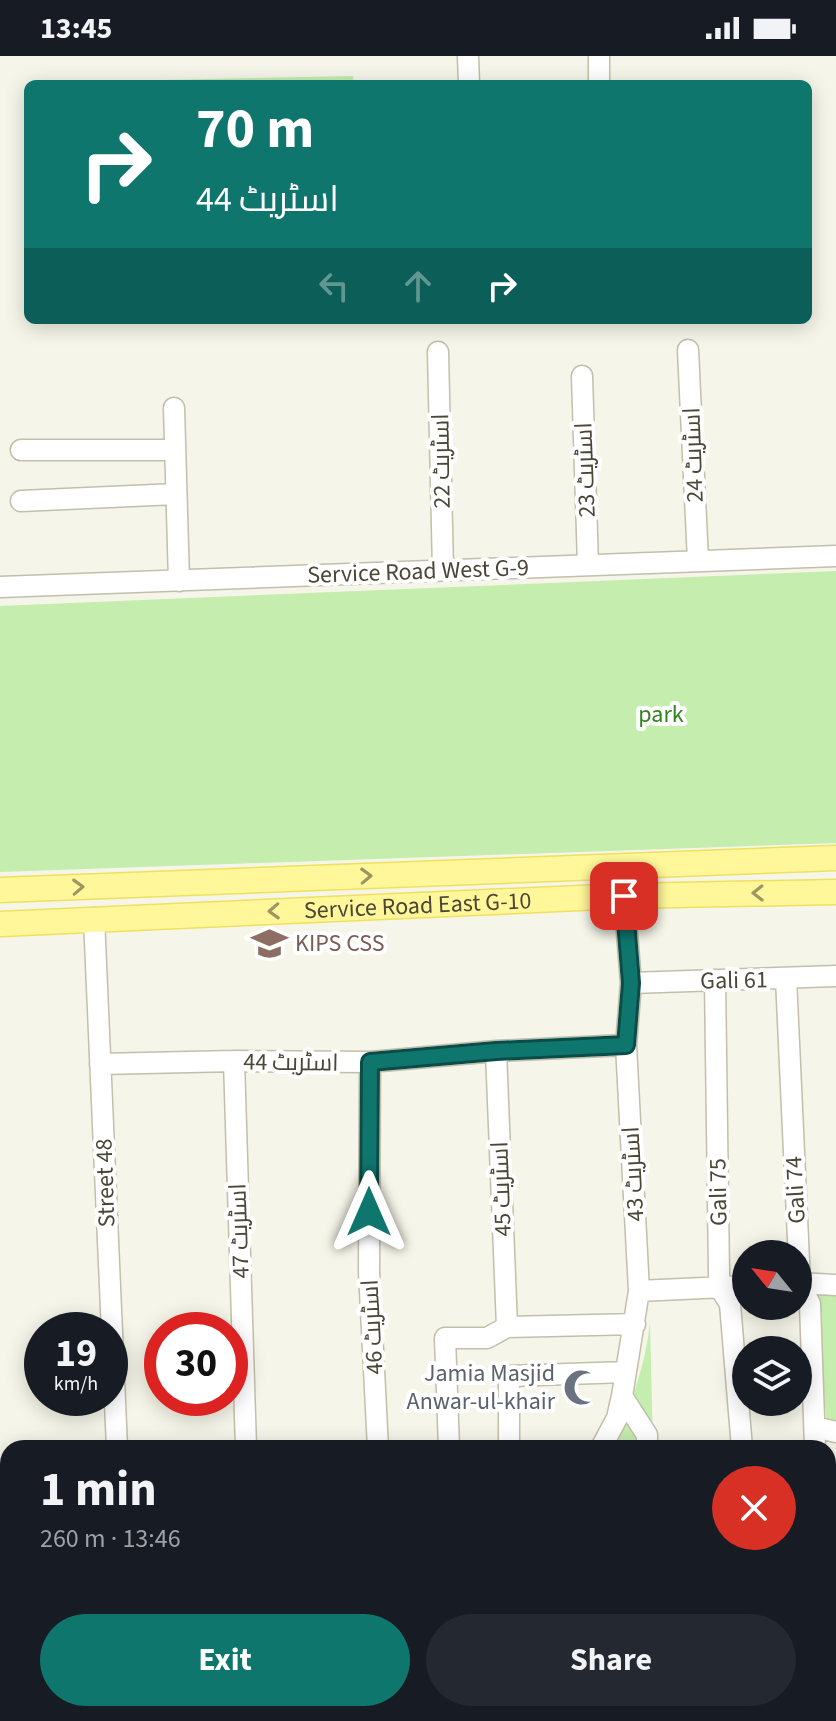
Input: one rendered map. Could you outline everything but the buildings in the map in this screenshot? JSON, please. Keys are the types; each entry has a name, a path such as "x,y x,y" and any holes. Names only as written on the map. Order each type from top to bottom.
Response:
{"main road":[{"name":"Service Road East G-10","path":"0,890 836,858"},
{"name":"Service Road East G-10","path":"0,924 624,896 836,892"}],"street":[{"path":"468,56 469,80"},
{"path":"599,56 599,80"},
{"name":"اسٹریٹ 24","path":"688,350 698,561"},
{"name":"اسٹریٹ 22","path":"438,352 443,570"},
{"name":"اسٹریٹ 23","path":"582,376 588,565"},
{"path":"174,408 179,581"},
{"path":"21,450 174,450"},
{"path":"21,501 176,494"},
{"name":"Service Road West G-9","path":"0,587 836,556"},
{"name":"اسٹریٹ 43","path":"605,1440 617,1418 622,1396 639,1291 626,1045 631,983 624,896"},
{"name":"Street 48","path":"94,918 117,1440"},
{"name":"Gali 61","path":"631,983 836,976"},
{"name":"Gali 74","path":"786,978 797,1240"},
{"name":"Gali 75","path":"715,980 720,1288 730,1304 741,1440"},
{"name":"اسٹریٹ 44","path":"100,1064 370,1062 496,1051 626,1045"},
{"name":"اسٹریٹ 45","path":"496,1051 507,1327"},
{"name":"اسٹریٹ 47","path":"234,1061 246,1440"},
{"name":"اسٹریٹ 46","path":"370,1062 369,1272 378,1440"},
{"path":"812,1284 836,1285"},
{"path":"639,1291 732,1287"},
{"name":"Gali 74","path":"811,1320 815,1438"},
{"path":"449,1440 445,1338 487,1338 507,1327 635,1324"},
{"path":"509,1440 509,1376 626,1372"},
{"path":"622,1396 647,1435 647,1440"},
{"path":"815,1438 836,1432"}],"green space":[{"path":"353,76 354,80 162,80"},
{"name":"park","path":"836,571 836,843 0,872 0,606"},
{"path":"836,1292 836,1433 827,1433 817,1293"},
{"path":"650,1323 653,1440 614,1440 636,1387"}],"place":[{"name":"KIPS CSS","path":"269,943"},
{"name":"Jamia Masjid Anwar-ul-khair","path":"581,1387"}],"route":[{"path":"369,1212 370,1062 496,1051 626,1045 631,983 624,896"}]}
